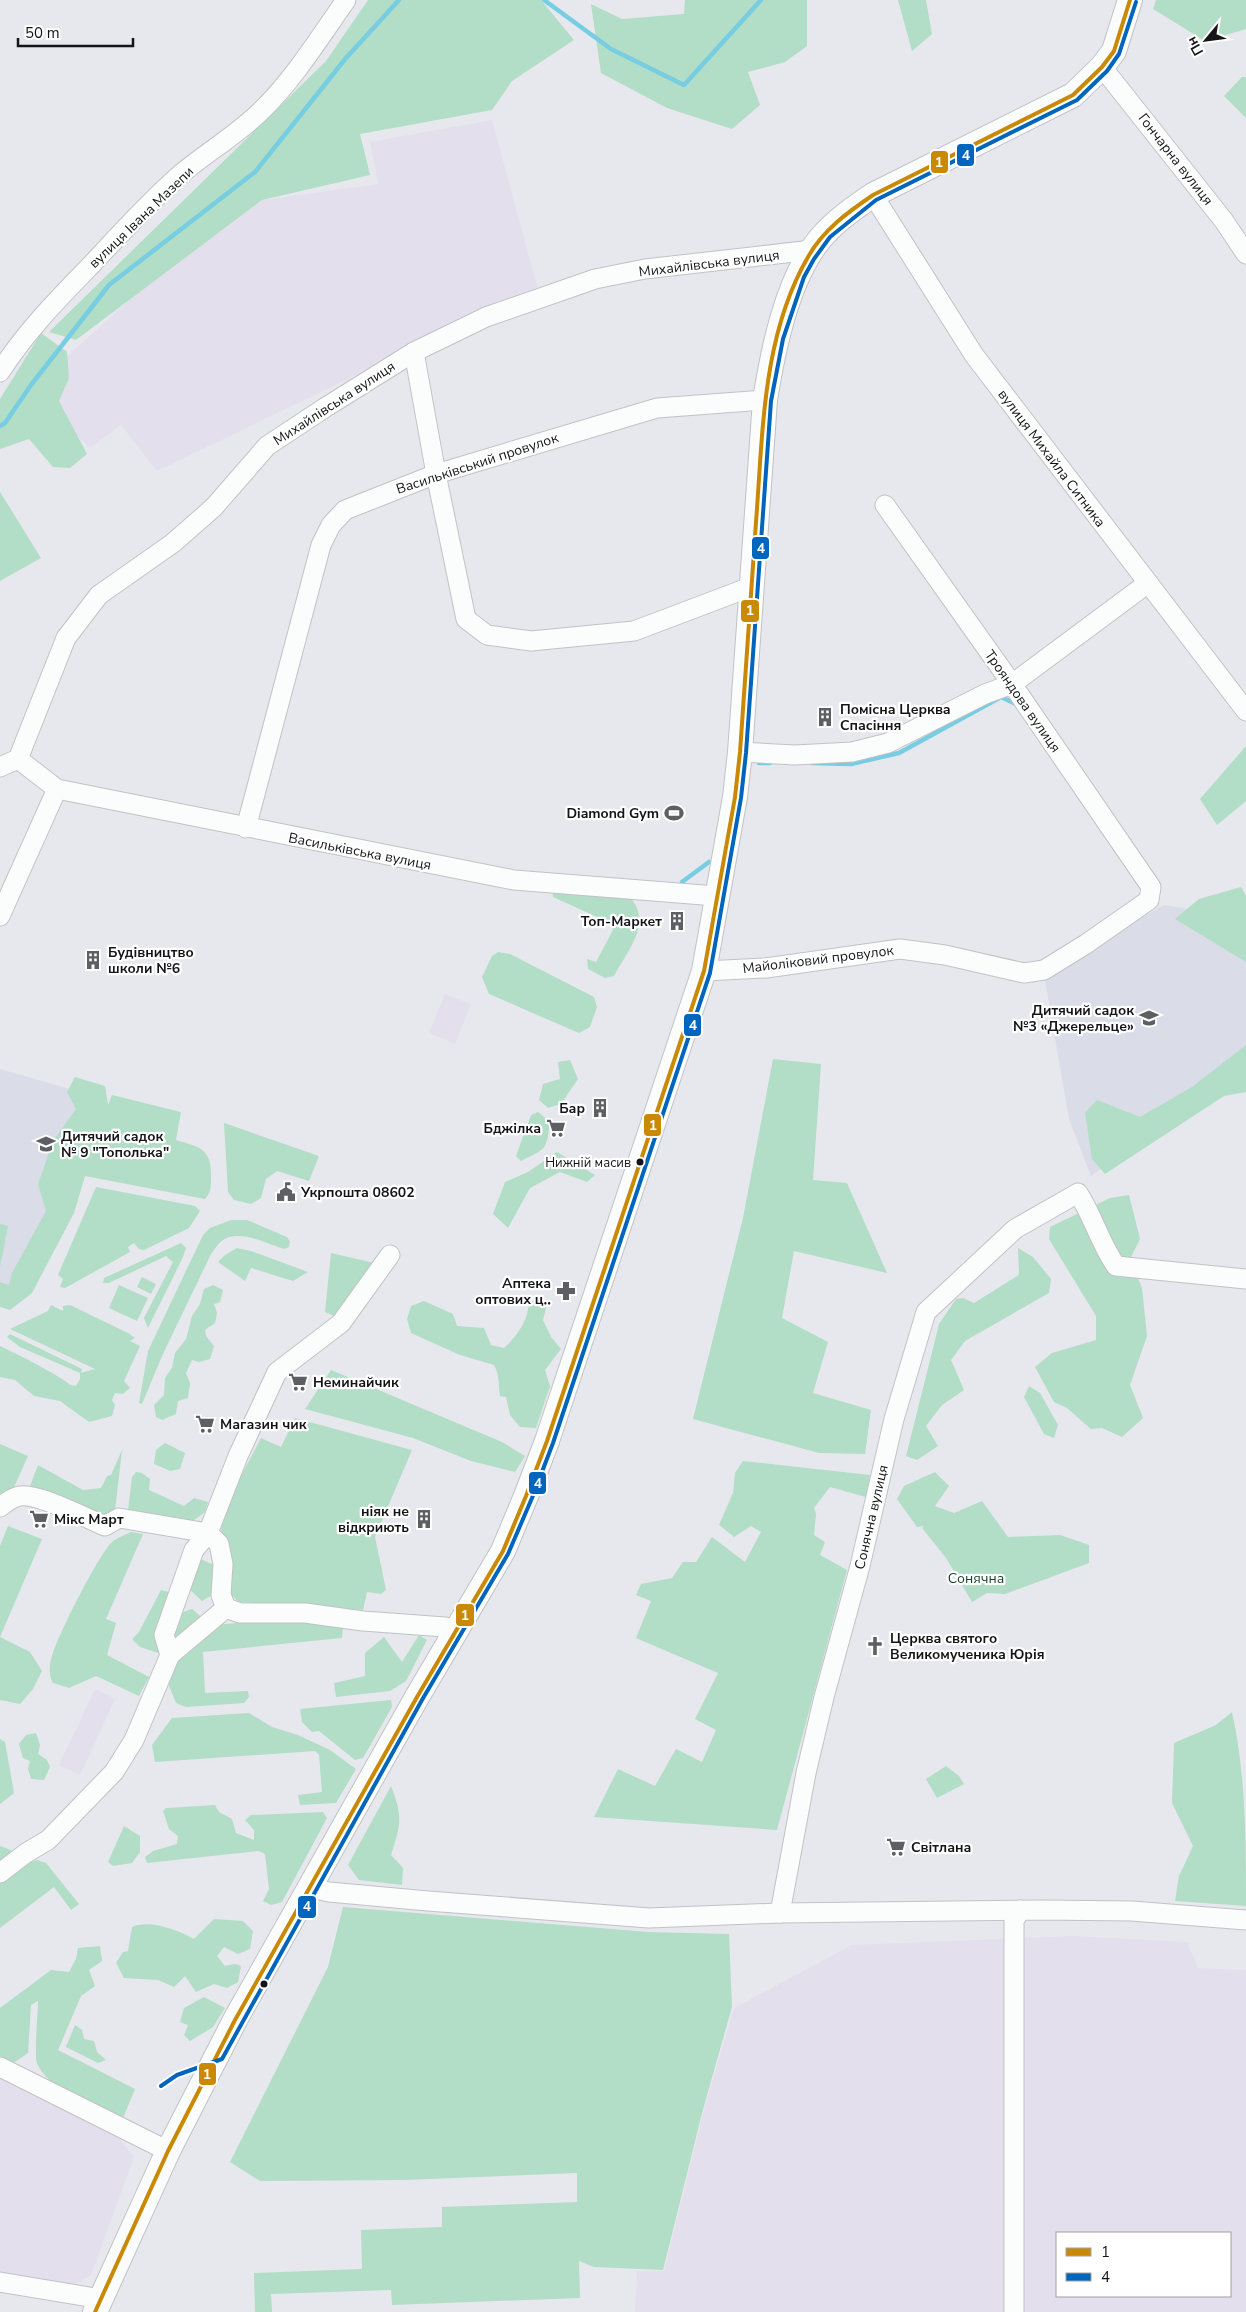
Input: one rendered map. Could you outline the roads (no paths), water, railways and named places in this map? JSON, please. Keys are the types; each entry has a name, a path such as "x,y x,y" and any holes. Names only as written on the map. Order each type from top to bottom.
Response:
{"main road":[{"path":"98,2305 168,2151 236,2020 417,1697 503,1551 547,1441 704,971 735,797 740,752 765,400 772,357 795,286 812,250 844,215 873,195 1073,94 1102,67 1114,51 1130,0"}],"street":[{"name":"вулиця Івана Мазепи","path":"0,372 19,342 113,240 181,174 221,145 262,111 301,64 346,0"},
{"name":"Гончарна вулиця","path":"1102,67 1224,221 1246,254"},
{"name":"вулиця Михайла Ситника","path":"873,195 974,355 1246,711"},
{"name":"Михайлівська вулиця","path":"18,759 66,638 98,595 173,543 214,507 267,446 326,407 414,352 486,317 595,280 645,269 812,250"},
{"path":"414,352 436,474 466,619 487,635 531,641 634,631 753,586"},
{"name":"Васильківський провулок","path":"246,828 321,545 331,524 345,510 436,474 657,408 765,400"},
{"name":"Трояндова вулиця","path":"885,505 1012,684 1151,887 1149,900"},
{"path":"740,752 795,755 842,752 888,743 985,694 1012,684 1148,583"},
{"path":"0,767 18,759"},
{"name":"Васильківська вулиця","path":"18,759 57,789 246,828 514,880 716,896"},
{"path":"0,916 57,789"},
{"name":"Майоліковий провулок","path":"704,971 766,968 900,949 945,955 1024,973 1044,970 1086,944 1149,900"},
{"name":"Сонячна вулиця","path":"780,1913 806,1773 824,1697 860,1566 894,1419 926,1312 1015,1229 1078,1193 1089,1210 1106,1252 1116,1266 1246,1279"},
{"path":"170,1655 164,1635 194,1550 208,1533 231,1473 277,1372 341,1323 390,1255"},
{"path":"0,1507 13,1498 22,1496 36,1497 104,1526 119,1518 208,1533 220,1544 223,1564 221,1595 226,1608 240,1613 306,1613 362,1621 446,1627 457,1631"},
{"path":"0,1873 26,1852 48,1840 114,1772 134,1740 170,1655 226,1608"},
{"path":"310,1888 329,1892 428,1901 649,1918 780,1913 1020,1910 1132,1911 1246,1920"},
{"path":"1014,2312 1014,1921 1020,1910"},
{"path":"0,2067 168,2151"},
{"path":"0,2282 98,2305"}],"waterway":[{"path":"0,426 5,423 31,385 109,285 255,172 346,58 399,0"},
{"path":"544,0 611,49 684,85 761,0"},
{"path":"812,763 851,764 899,753 1001,697 1018,705"},
{"path":"759,763 770,763"},
{"path":"682,882 709,862"}],"place":[{"name":"Помісна Церква Спасіння","path":"825,717"},
{"name":"Diamond Gym","path":"674,813"},
{"name":"Топ-Маркет","path":"677,921"},
{"name":"Будівництво школи №6","path":"93,960"},
{"name":"Дитячий садок №3 «Джерельце»","path":"1149,1018"},
{"name":"Бар","path":"600,1108"},
{"name":"Бджілка","path":"556,1128"},
{"name":"Дитячий садок № 9 \"Тополька\"","path":"46,1144"},
{"name":"Нижній масив","path":"640,1162"},
{"name":"Укрпошта 08602","path":"286,1192"},
{"name":"Аптека оптових ц‥","path":"566,1291"},
{"name":"Неминайчик","path":"298,1382"},
{"name":"Магазин чик","path":"205,1424"},
{"name":"Мікс Март","path":"39,1519"},
{"name":"ніяк не відкриють","path":"424,1519"},
{"name":"Церква святого Великомученика Юрія","path":"875,1646"},
{"name":"Світлана","path":"896,1847"}],"park label":[{"name":"Сонячна","path":"976,1578"}]}
